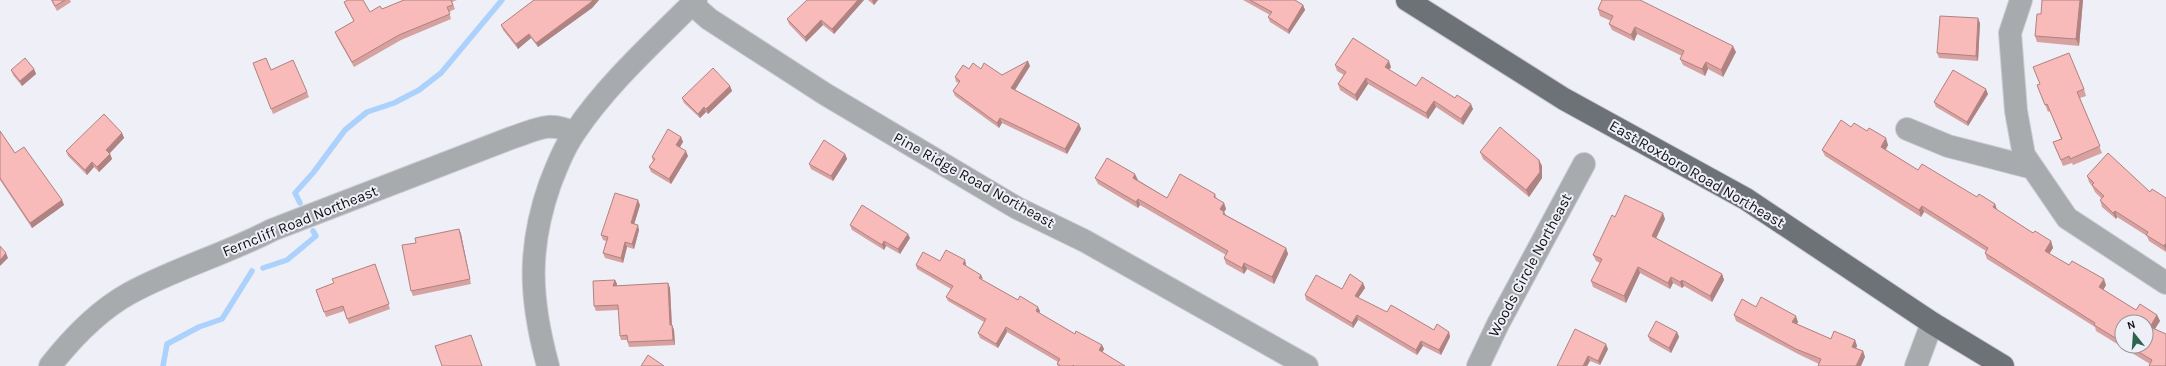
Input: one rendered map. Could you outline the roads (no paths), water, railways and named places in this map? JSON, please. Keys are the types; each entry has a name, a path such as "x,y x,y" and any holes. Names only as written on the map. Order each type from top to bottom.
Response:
{"main road":[{"name":"East Roxboro Road Northeast","path":"1408,0 1564,99 1746,199 1932,323 2003,366"}],"street":[{"path":"2021,0 2010,33 2016,110 2024,155 2067,218 2166,283"},
{"path":"548,366 539,332 532,280 535,242 544,202 558,163 574,133 591,111 632,65 694,2"},
{"name":"Pine Ridge Road Northeast","path":"694,2 709,19 825,94 1017,208 1085,241 1307,366"},
{"name":"Ferncliff Road Northeast","path":"50,366 62,351 93,319 129,293 165,276 249,242 272,230 511,138 550,126 561,127 574,133"},
{"path":"1906,129 1948,146 2033,168"},
{"name":"Woods Circle Northeast","path":"1478,366 1498,324 1584,164"},
{"path":"1916,366 1932,323"}],"waterway":[{"path":"300,203 295,193 313,173 345,130 367,112 394,103 419,90 441,73 502,0"},
{"path":"263,268 287,260 316,236 313,231"},
{"path":"163,366 167,344 199,327 222,319 252,271"}]}
